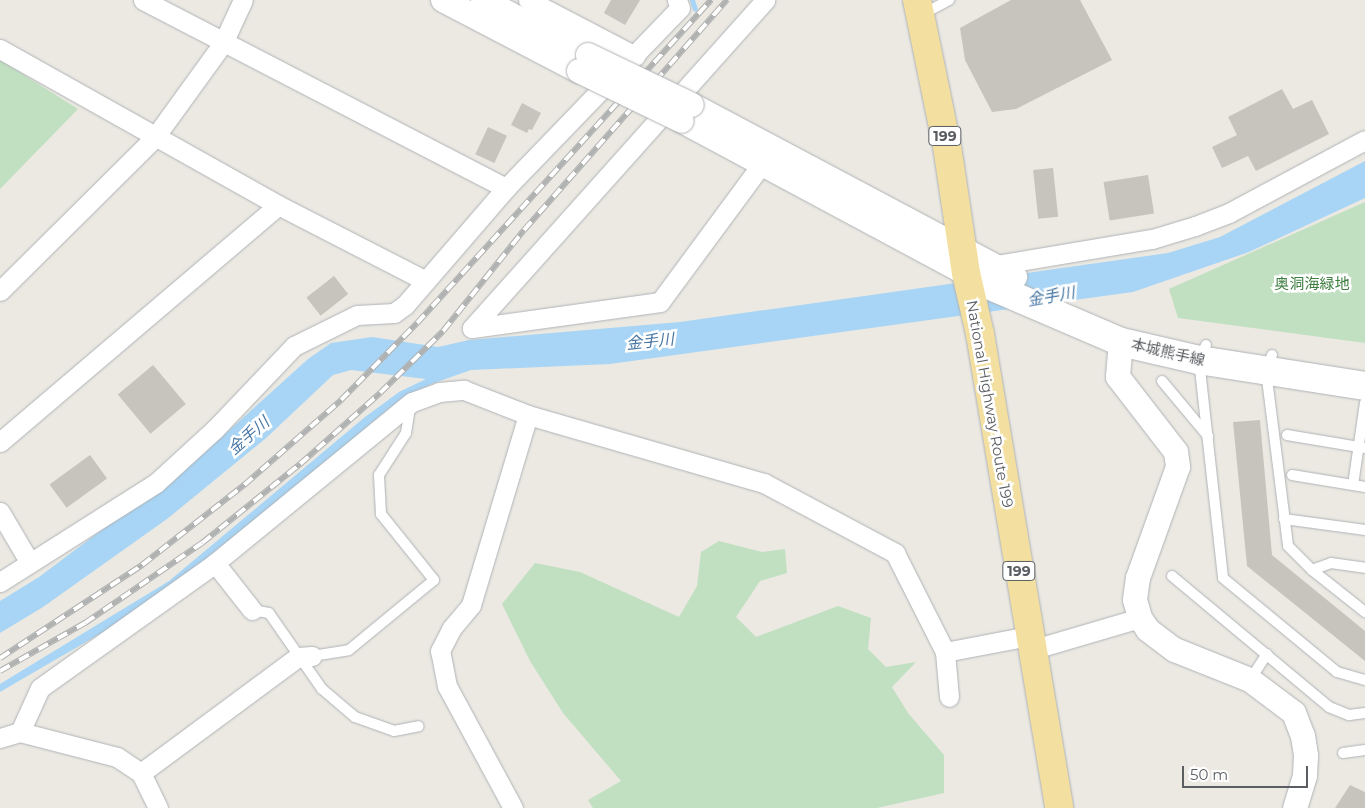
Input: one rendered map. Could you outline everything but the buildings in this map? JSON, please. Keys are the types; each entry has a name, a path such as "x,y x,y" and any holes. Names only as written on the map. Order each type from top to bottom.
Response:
{"highway":[{"name":"National Highway Route 199","path":"918,8 975,267 980,334 1059,808"}],"main road":[{"name":"本城熊手線","path":"975,267 1081,315 1136,326 1202,353"},
{"name":"本城熊手線","path":"1015,277 1081,315 1121,342 1269,363 1365,370"},
{"name":"本城熊手線","path":"1269,363 1365,386"}],"street":[{"path":"143,0 506,188"},
{"path":"0,291 155,137 223,43 243,0"},
{"path":"443,0 583,63 687,113 975,267 1152,239 1195,226 1229,213 1365,140"},
{"path":"483,0 583,63"},
{"path":"528,0 634,56"},
{"path":"0,582 156,483 215,429 294,346 356,315 394,313 506,188 680,8 677,0"},
{"path":"761,165 660,302 472,328 766,0"},
{"path":"0,49 278,205 424,280"},
{"path":"687,113 761,165 975,267 1015,277"},
{"path":"0,442 278,205"},
{"path":"1121,342 1118,377 1176,452 1178,467 1138,578 1136,600 1140,618 1148,630 1175,650 1250,680 1294,714 1303,736 1305,776 1295,808"},
{"path":"20,732 40,688 215,563 412,402 439,392 464,390 528,415 764,483 895,553 946,652 949,697"},
{"path":"513,808 447,686 440,651 451,629 471,605 528,415"},
{"path":"0,512 30,563"},
{"path":"215,563 252,610"},
{"path":"946,652 1030,643 1140,618"},
{"path":"141,773 305,656"},
{"path":"0,738 20,732 116,757 141,773 158,808"}],"lane":[{"path":"918,8 949,0"},
{"path":"1202,353 1223,578 1337,672 1365,680"},
{"path":"1269,363 1288,546 1312,570 1365,612"},
{"path":"1162,381 1209,437"},
{"path":"305,656 348,650 434,580 381,514 379,475 406,433 412,402"},
{"path":"1353,485 1361,448 1365,403"},
{"path":"1287,436 1361,448"},
{"path":"1292,475 1365,487"},
{"path":"1284,519 1365,530"},
{"path":"1312,570 1331,563 1365,568"},
{"path":"1172,576 1330,707 1349,714 1365,713"},
{"path":"252,610 269,613 305,656 322,689 354,717 394,730 419,726"},
{"path":"1250,680 1267,654"},
{"path":"1343,753 1365,750"}],"green space":[{"path":"0,60 78,109 0,189"},
{"name":"奥洞海緑地","path":"1365,202 1365,343 1178,318 1169,289"},
{"path":"719,541 762,552 785,549 787,573 760,581 736,617 756,637 838,606 871,618 868,649 886,667 916,662 892,687 908,713 944,755 944,793 877,808 593,808 588,800 621,781 563,713 530,661 502,604 535,563 580,572 679,617 697,586 701,552"}],"water":[{"name":"金手川","path":"1365,161 1365,198 1249,252 1133,292 610,364 471,370 434,383 403,397 183,580 129,617 0,692 0,684 169,581 365,417 399,392 426,379 351,370 333,375 265,439 167,519 43,607 0,633 0,601 39,577 203,454 308,359 331,343 372,337 438,347 469,340 680,322 1168,253 1220,237"}],"waterway":[{"path":"692,0 695,9"}],"railway":[{"path":"0,658 142,565 244,485 341,400 417,323 711,0"},
{"path":"0,671 85,623 202,543 300,464 380,393 443,331 524,230 727,0"}]}
